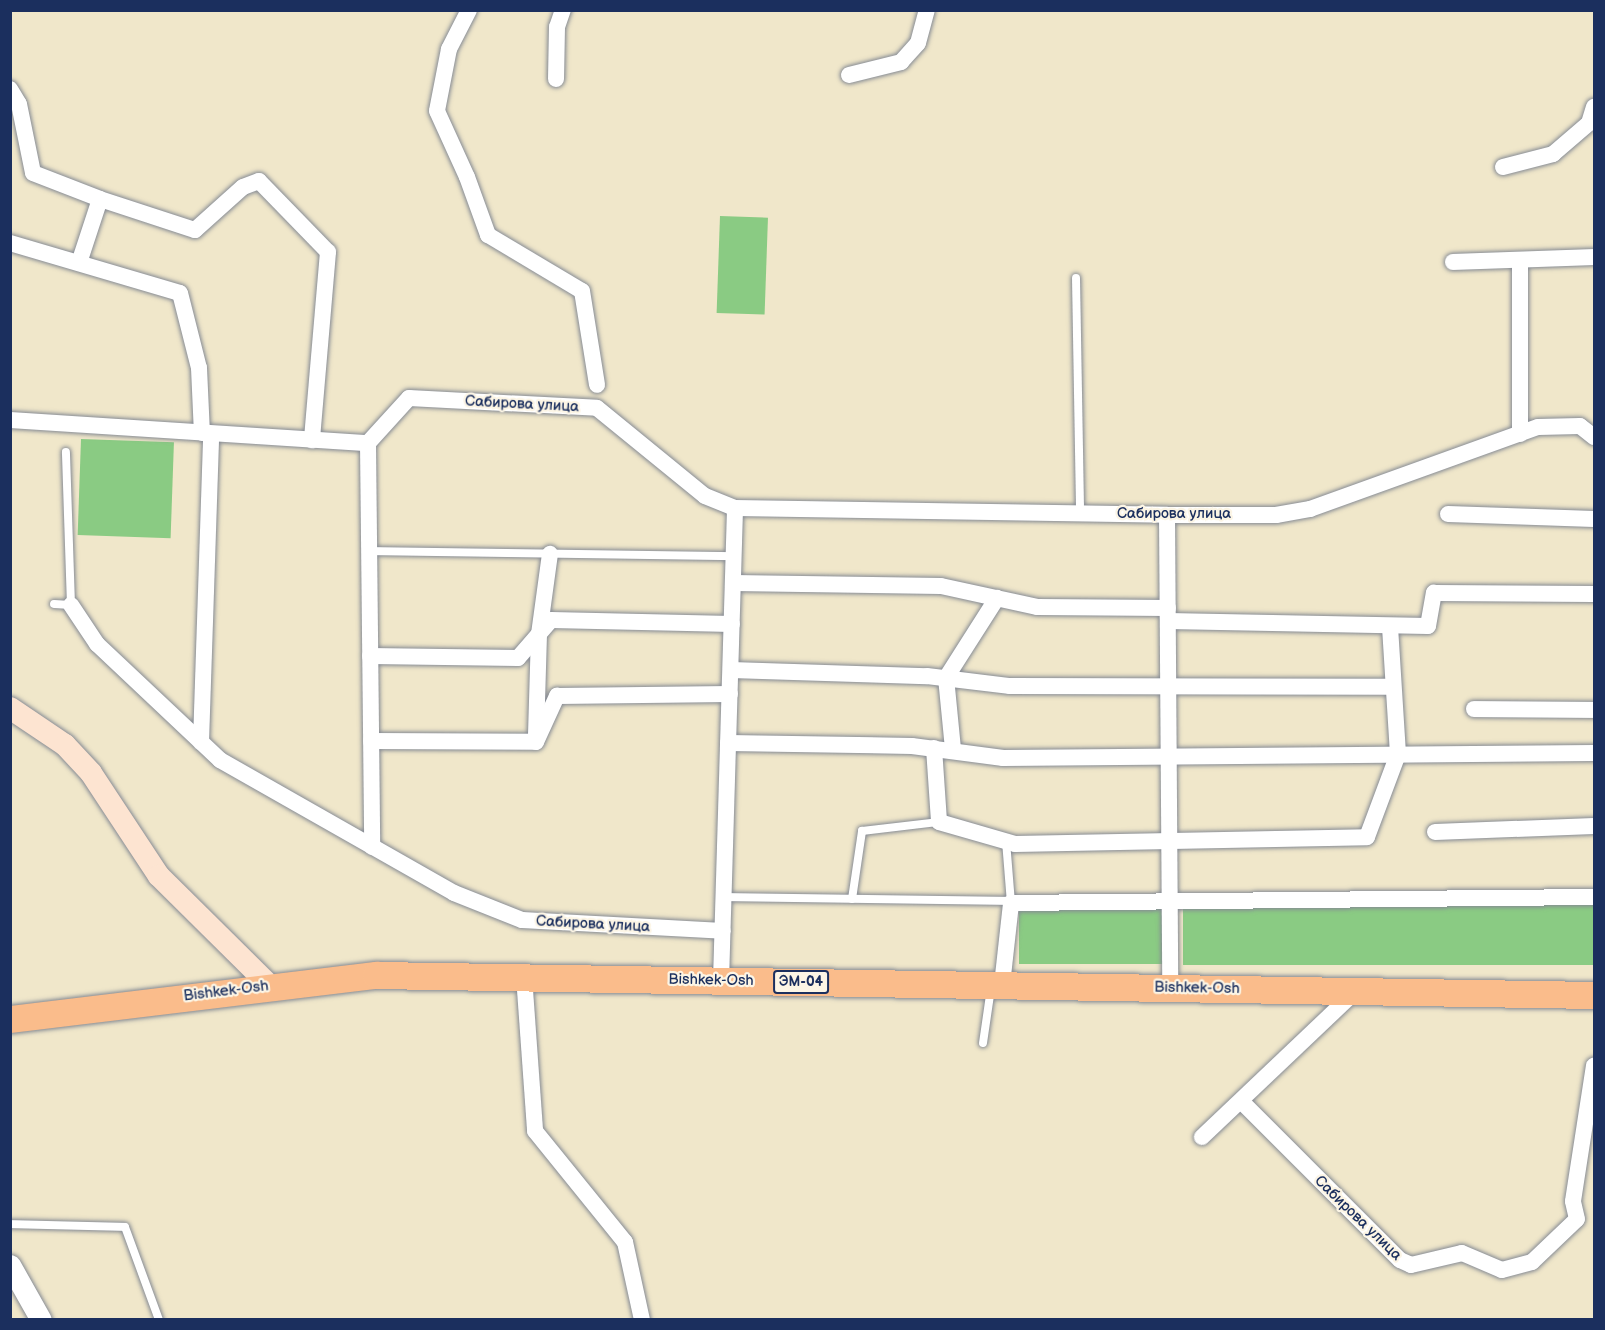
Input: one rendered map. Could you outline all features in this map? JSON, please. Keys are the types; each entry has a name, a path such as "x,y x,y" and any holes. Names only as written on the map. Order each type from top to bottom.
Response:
{"highway":[{"name":"Bishkek-Osh","path":"10,1019 376,975 1594,994"}],"main road":[{"path":"10,708 65,745 91,773 159,876 270,986"}],"street":[{"path":"469,10 449,48 437,111 467,177 488,235 582,291 597,385"},
{"path":"556,79 557,27 563,10"},
{"path":"849,75 901,62 918,43 927,10"},
{"path":"10,89 19,104 33,172 100,199 195,230 243,187 259,181 328,252 312,440"},
{"path":"1503,167 1553,153 1589,123 1594,107"},
{"path":"79,263 100,199"},
{"path":"10,243 180,293 199,368 206,434 201,742"},
{"path":"1453,262 1594,257"},
{"path":"1520,260 1520,434"},
{"name":"Сабирова улица","path":"368,443 409,398 597,408 705,496 735,508 1276,515 1310,509 1538,428 1580,426 1594,437"},
{"path":"10,420 368,443 372,847"},
{"path":"721,981 735,508"},
{"path":"1167,514 1170,988"},
{"path":"1448,514 1594,519"},
{"path":"536,742 539,634 550,554"},
{"path":"733,583 940,586 1037,607 1390,626 1428,626 1434,593 1594,594"},
{"path":"953,749 946,678 997,598"},
{"name":"Сабирова улица","path":"62,605 97,644 220,760 454,893 522,920 723,931"},
{"path":"370,656 518,658 551,620 732,624"},
{"path":"934,747 939,822 1006,841 1169,841 1367,837 1398,754 1392,687 1390,626"},
{"path":"731,670 946,678 1010,686 1392,687"},
{"path":"536,742 558,696 730,694"},
{"path":"1474,709 1594,710"},
{"path":"371,741 536,742"},
{"path":"728,743 934,747 1003,758 1594,753"},
{"path":"1435,832 1594,826"},
{"path":"996,985 1011,902 1594,897"},
{"path":"524,976 535,1131 625,1242 642,1320"},
{"path":"1202,1137 1356,991"},
{"name":"Сабирова улица","path":"1241,1101 1400,1260 1411,1265 1462,1253 1502,1270 1532,1262 1577,1219 1573,1201 1594,1066"},
{"path":"10,1265 41,1320"}],"lane":[{"path":"1076,278 1080,513"},
{"path":"62,605 66,452"},
{"path":"369,551 734,556"},
{"path":"852,898 862,831 939,822"},
{"path":"724,897 1011,902 1006,841"},
{"path":"983,1043 996,985"},
{"path":"10,1224 125,1227 159,1320"}],"green space":[{"path":"720,216 768,218 765,315 717,313"},
{"path":"81,439 174,442 171,538 78,535"},
{"path":"1183,904 1594,904 1594,965 1183,965"},
{"path":"1019,909 1163,909 1163,964 1019,964"}]}
